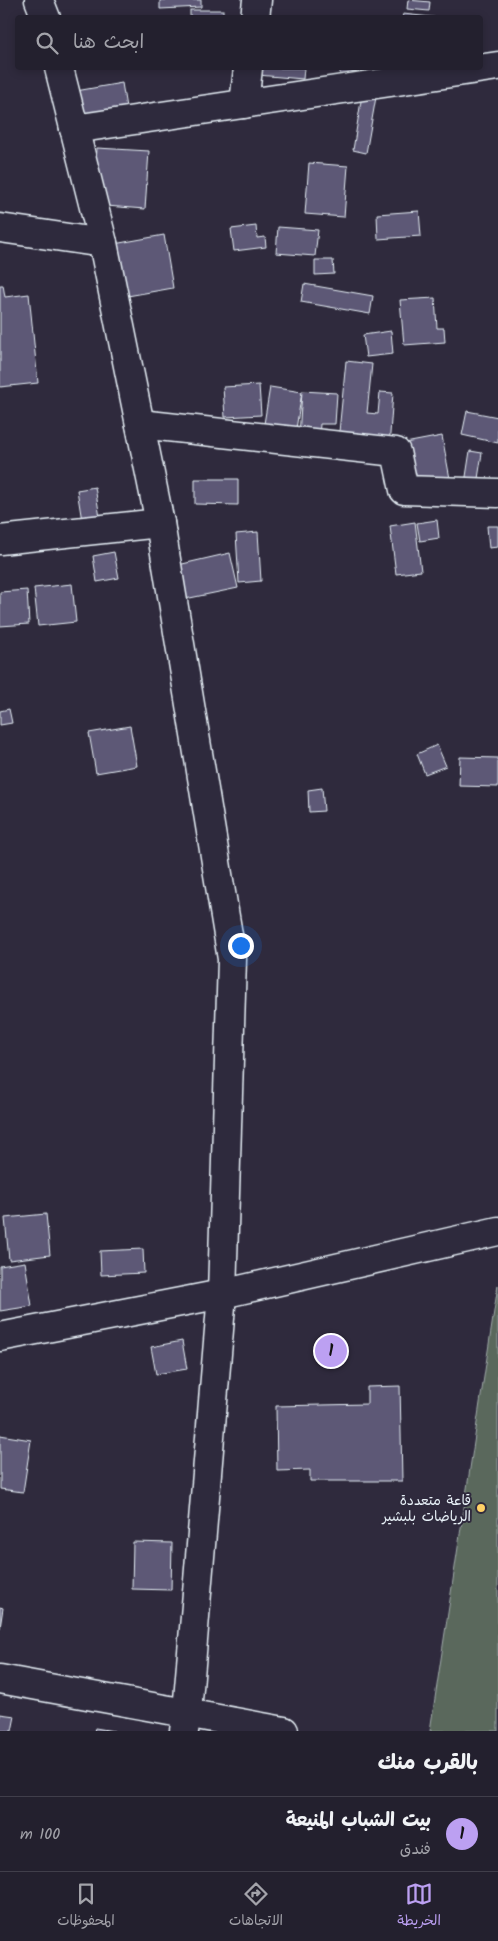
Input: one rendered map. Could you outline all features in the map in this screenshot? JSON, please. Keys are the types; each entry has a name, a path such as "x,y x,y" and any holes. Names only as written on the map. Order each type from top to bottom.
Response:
{"street":[{"path":"39,0 45,15"},
{"path":"255,15 257,0"},
{"path":"483,68 498,66"},
{"path":"59,70 103,243 160,523 232,959 222,1294 185,1722"},
{"path":"244,104 248,70"},
{"path":"74,129 471,70"},
{"path":"0,228 103,243"},
{"path":"140,424 396,452 404,490 498,493"},
{"path":"0,540 160,523"},
{"path":"0,1337 222,1294 498,1231"},
{"path":"0,1679 185,1722 284,1731"}],"green space":[{"name":"قاعة متعددة الرياضات بلبشير","path":"498,1285 498,1731 430,1731"}],"building":[{"path":"160,0 201,0 201,7 160,9"},
{"path":"408,0 430,2 429,11 407,9"},
{"path":"190,10 223,10 223,15 190,15"},
{"path":"258,70 304,70 303,79 258,75"},
{"path":"340,70 371,70 370,78 340,77"},
{"path":"122,83 129,126 82,133 76,91"},
{"path":"362,95 376,97 366,153 353,150"},
{"path":"97,148 149,151 145,209 93,205"},
{"path":"309,163 348,166 344,217 305,214"},
{"path":"419,211 421,236 378,239 377,214"},
{"path":"256,226 257,238 265,237 266,247 234,251 231,229"},
{"path":"278,227 318,230 315,256 276,253"},
{"path":"164,235 173,288 122,297 114,244"},
{"path":"315,260 333,260 334,274 315,275"},
{"path":"304,284 373,296 370,314 301,302"},
{"path":"0,285 3,285 5,297 29,294 38,383 0,387"},
{"path":"435,298 437,328 444,328 445,342 404,345 400,300"},
{"path":"391,331 393,354 366,357 363,335"},
{"path":"346,361 372,364 367,413 378,414 380,392 393,393 389,447 338,442"},
{"path":"259,385 261,415 225,417 223,387"},
{"path":"270,387 302,392 295,435 263,430"},
{"path":"302,391 337,393 335,424 320,424 319,437 299,436"},
{"path":"467,411 498,417 498,443 462,435"},
{"path":"442,436 451,484 409,492 400,444"},
{"path":"470,451 482,453 477,485 465,483"},
{"path":"195,479 238,479 238,505 195,504"},
{"path":"95,487 103,536 85,539 77,490"},
{"path":"437,520 439,538 420,541 417,523"},
{"path":"415,522 421,571 396,574 390,526"},
{"path":"487,526 498,526 498,547 489,548"},
{"path":"258,532 261,581 239,583 236,534"},
{"path":"114,552 119,578 97,582 93,556"},
{"path":"230,553 238,588 185,599 178,565"},
{"path":"72,584 76,622 38,626 34,588"},
{"path":"27,590 29,624 0,626 0,592"},
{"path":"9,709 12,723 0,725 0,711"},
{"path":"130,726 137,766 96,773 89,733"},
{"path":"437,745 446,766 425,774 417,754"},
{"path":"460,757 498,758 498,787 459,786"},
{"path":"322,788 324,811 309,812 308,790"},
{"path":"46,1214 50,1255 9,1260 5,1218"},
{"path":"143,1249 144,1273 101,1275 100,1251"},
{"path":"25,1262 32,1306 0,1311 0,1266"},
{"path":"182,1341 187,1369 156,1374 151,1347"},
{"path":"400,1386 402,1481 310,1481 310,1470 277,1471 276,1406 367,1404 367,1387"},
{"path":"0,1435 31,1440 23,1492 0,1489"},
{"path":"133,1542 172,1543 171,1590 132,1589"},
{"path":"0,1607 3,1608 0,1628"},
{"path":"0,1714 15,1716 12,1731 0,1731"},
{"path":"95,1728 114,1731 94,1731"}],"place":[{"name":"بيت الشباب المنيعة","path":"331,1351"},
{"name":"قاعة متعددة الرياضات بلبشير","path":"481,1508"}]}
